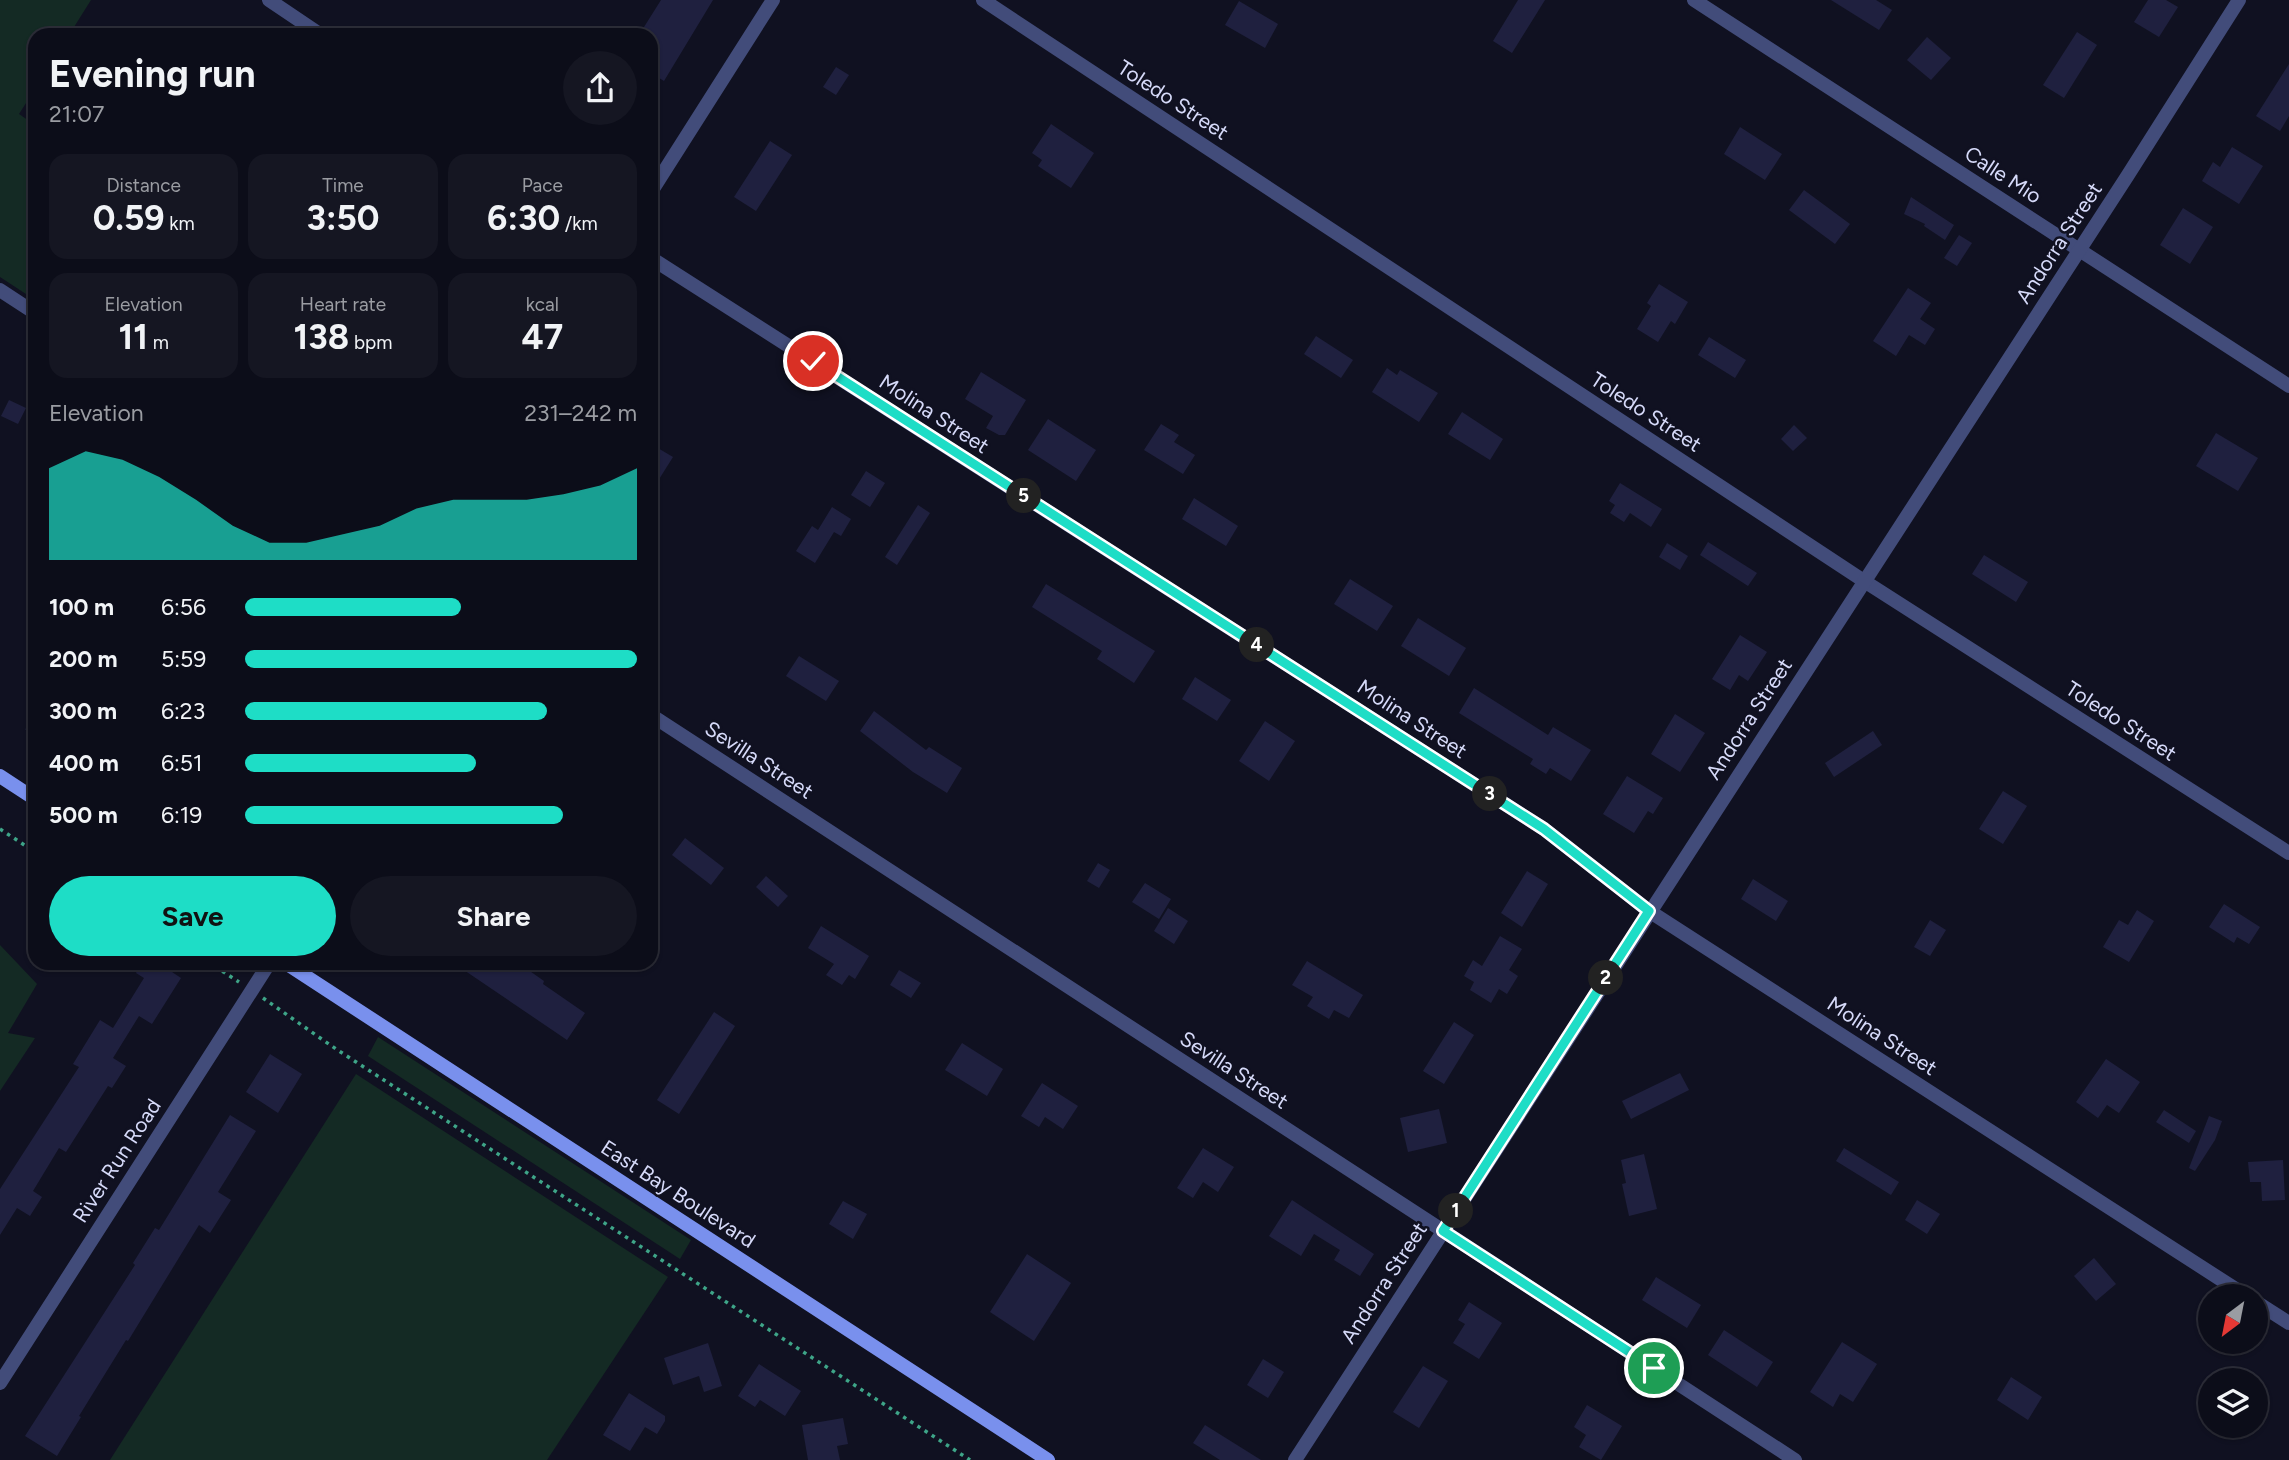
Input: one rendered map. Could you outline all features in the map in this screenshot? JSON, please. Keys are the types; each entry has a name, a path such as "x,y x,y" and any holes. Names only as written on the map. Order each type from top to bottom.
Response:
{"main road":[{"path":"0,776 28,792"},
{"name":"East Bay Boulevard","path":"296,970 1048,1460"}],"street":[{"path":"269,0 311,28"},
{"path":"658,181 773,0"},
{"name":"Toledo Street","path":"984,0 1864,581 2289,853"},
{"name":"Calle Mio","path":"1694,0 2289,386"},
{"name":"Andorra Street","path":"1295,1460 2239,0"},
{"name":"Molina Street","path":"658,262 1544,829 1649,911 2228,1284"},
{"path":"0,290 28,308"},
{"name":"Sevilla Street","path":"658,720 1795,1460"},
{"name":"River Run Road","path":"0,1383 265,970"},
{"path":"2268,1310 2289,1323"}],"path":[{"path":"0,829 28,847"},
{"path":"221,970 336,1049 970,1460"}],"green space":[{"path":"0,0 91,0 73,28 28,28 28,100 19,114 28,120 28,291 26,294 0,277"},
{"path":"0,945 37,984 8,1033 35,1038 0,1091"},
{"path":"378,1037 691,1240 680,1259 368,1056"},
{"path":"356,1074 668,1277 547,1460 110,1460"}],"building":[{"path":"661,0 713,0 664,81 658,77 658,28 643,28"},
{"path":"1518,0 1545,0 1512,53 1493,41"},
{"path":"1831,0 1876,0 1892,10 1879,30"},
{"path":"2148,0 2166,0 2178,7 2159,37 2134,22"},
{"path":"1239,1 1278,24 1265,48 1225,25"},
{"path":"2077,32 2097,45 2064,98 2043,85"},
{"path":"1927,37 1951,58 1931,80 1907,60"},
{"path":"2289,64 2289,116 2280,131 2256,116"},
{"path":"836,67 849,75 836,95 823,87"},
{"path":"1051,124 1094,153 1071,188 1038,166 1042,160 1032,153"},
{"path":"1740,127 1782,154 1765,180 1724,154"},
{"path":"770,141 792,155 756,211 734,197"},
{"path":"2232,147 2263,166 2239,204 2202,181 2213,162 2220,167"},
{"path":"1804,190 1850,224 1835,244 1789,210"},
{"path":"1911,197 1954,225 1945,240 1924,226 1925,224 1904,214"},
{"path":"2183,208 2213,227 2190,264 2160,245"},
{"path":"1959,235 1972,243 1957,266 1944,258"},
{"path":"1659,284 1688,302 1675,324 1671,321 1658,342 1637,329 1651,306 1647,303"},
{"path":"1908,288 1931,303 1920,319 1935,329 1925,345 1909,335 1896,356 1873,341"},
{"path":"1316,336 1353,360 1341,378 1304,354"},
{"path":"1709,337 1746,360 1735,378 1698,355"},
{"path":"1387,368 1397,375 1400,370 1438,393 1419,422 1372,392"},
{"path":"981,372 1026,400 1005,435 986,428 993,416 965,399"},
{"path":"9,400 26,408 18,424 1,416"},
{"path":"1462,412 1503,439 1490,460 1448,434"},
{"path":"1048,419 1096,450 1076,481 1028,450"},
{"path":"1161,424 1179,435 1174,442 1195,455 1183,474 1144,450"},
{"path":"1794,425 1807,438 1793,451 1781,439"},
{"path":"2216,433 2258,458 2238,491 2196,466"},
{"path":"658,448 673,457 658,481"},
{"path":"866,471 885,483 870,507 851,495"},
{"path":"1620,483 1662,509 1651,527 1630,513 1624,522 1610,513 1615,505 1609,501"},
{"path":"1194,498 1238,526 1226,546 1182,519"},
{"path":"918,505 930,513 897,565 885,557"},
{"path":"832,507 851,519 841,536 834,532 815,563 796,551 812,526 818,530"},
{"path":"1708,542 1757,573 1748,586 1700,555"},
{"path":"1667,543 1688,556 1680,570 1659,557"},
{"path":"1984,555 2028,582 2016,602 1972,574"},
{"path":"1350,579 1393,606 1377,631 1334,604"},
{"path":"1046,584 1155,651 1134,683 1097,659 1102,651 1032,607"},
{"path":"1418,618 1466,648 1449,676 1401,646"},
{"path":"1740,635 1767,652 1748,681 1739,675 1730,690 1712,679"},
{"path":"799,656 839,681 826,701 786,676"},
{"path":"1195,677 1231,700 1217,721 1182,699"},
{"path":"1474,688 1548,735 1553,727 1591,750 1571,781 1550,768 1546,774 1530,764 1533,759 1459,713"},
{"path":"874,711 926,750 929,747 962,768 947,793 913,772 860,731"},
{"path":"1675,714 1705,733 1680,772 1651,754"},
{"path":"1265,721 1295,741 1269,781 1239,761"},
{"path":"1873,731 1882,745 1834,777 1825,763"},
{"path":"1627,776 1663,798 1653,814 1648,811 1634,833 1603,814"},
{"path":"2003,791 2027,806 2003,844 1979,829"},
{"path":"685,838 724,868 711,885 672,855"},
{"path":"1098,863 1110,870 1099,888 1087,881"},
{"path":"1527,871 1548,884 1522,927 1501,913"},
{"path":"766,876 788,896 778,907 756,887"},
{"path":"1753,879 1788,901 1776,921 1741,899"},
{"path":"1145,883 1171,899 1159,919 1132,902"},
{"path":"2224,904 2260,927 2249,944 2237,937 2234,943 2209,927"},
{"path":"1168,908 1188,921 1174,944 1154,931"},
{"path":"2137,910 2154,921 2129,962 2103,947 2119,920 2128,925"},
{"path":"1930,920 1946,930 1930,956 1914,947"},
{"path":"821,926 869,956 855,979 849,975 842,985 826,975 834,964 808,948"},
{"path":"1500,936 1522,949 1509,970 1518,976 1507,994 1499,989 1491,1003 1470,990 1474,982 1464,976 1473,960 1482,966"},
{"path":"1307,961 1363,995 1349,1018 1334,1010 1329,1019 1307,1006 1313,997 1292,985"},
{"path":"138,970 169,970 181,978 152,1024 139,1016 113,1058 126,1066 112,1088 108,1086 66,1152 59,1148 33,1191 42,1197 30,1216 17,1208 0,1235 0,1189 79,1067 73,1064 100,1020 113,1028 144,978 136,973"},
{"path":"464,970 528,970 544,981 543,984 585,1013 567,1040"},
{"path":"899,970 921,983 911,998 890,985"},
{"path":"714,1012 735,1026 679,1114 657,1100"},
{"path":"1454,1022 1474,1035 1444,1084 1423,1071"},
{"path":"962,1043 1003,1069 987,1096 945,1070"},
{"path":"270,1054 302,1074 278,1113 246,1092"},
{"path":"2106,1059 2140,1082 2119,1113 2107,1105 2098,1118 2076,1102"},
{"path":"1680,1073 1689,1090 1631,1119 1622,1101"},
{"path":"1042,1083 1078,1106 1063,1129 1045,1117 1039,1127 1021,1116"},
{"path":"1439,1109 1447,1143 1408,1152 1400,1118"},
{"path":"2164,1110 2196,1131 2189,1143 2156,1122"},
{"path":"230,1115 256,1131 218,1192 231,1200 210,1233 199,1225 79,1416 81,1417 57,1456 25,1436 135,1265 133,1263 155,1228 159,1230"},
{"path":"2209,1116 2222,1121 2215,1140 2195,1171 2189,1168"},
{"path":"1203,1148 1234,1167 1218,1192 1203,1182 1193,1198 1177,1188"},
{"path":"1844,1148 1899,1182 1891,1195 1836,1161"},
{"path":"1644,1154 1657,1209 1629,1216 1622,1184 1626,1183 1621,1160"},
{"path":"2283,1160 2285,1200 2262,1201 2261,1182 2250,1182 2248,1162"},
{"path":"1292,1200 1374,1254 1360,1276 1334,1260 1340,1250 1314,1234 1301,1256 1269,1236"},
{"path":"1917,1200 1940,1214 1927,1234 1905,1220"},
{"path":"843,1201 867,1214 853,1239 829,1224"},
{"path":"1027,1254 1071,1283 1034,1341 990,1312"},
{"path":"2094,1258 2116,1284 2096,1301 2074,1276"},
{"path":"1656,1277 1701,1305 1687,1328 1642,1300"},
{"path":"1469,1302 1502,1323 1479,1359 1453,1343 1465,1324 1458,1320"},
{"path":"1724,1330 1773,1362 1757,1387 1708,1355"},
{"path":"1842,1342 1877,1364 1853,1402 1840,1394 1833,1407 1810,1392"},
{"path":"708,1343 722,1386 704,1392 699,1376 673,1385 664,1358"},
{"path":"1263,1359 1284,1372 1268,1398 1247,1385"},
{"path":"759,1364 801,1391 785,1416 760,1400 755,1407 738,1396"},
{"path":"1423,1366 1448,1381 1419,1428 1393,1412"},
{"path":"2011,1377 2042,1397 2028,1420 1997,1400"},
{"path":"629,1393 665,1416 657,1434 645,1427 630,1451 603,1435"},
{"path":"1587,1405 1622,1426 1601,1460 1579,1447 1586,1435 1574,1427"},
{"path":"843,1418 848,1444 837,1446 840,1460 808,1460 802,1425"},
{"path":"1205,1425 1261,1460 1220,1460 1193,1443"}],"route":[{"path":"813,361 1544,829 1649,911 1443,1231 1654,1368"}]}
